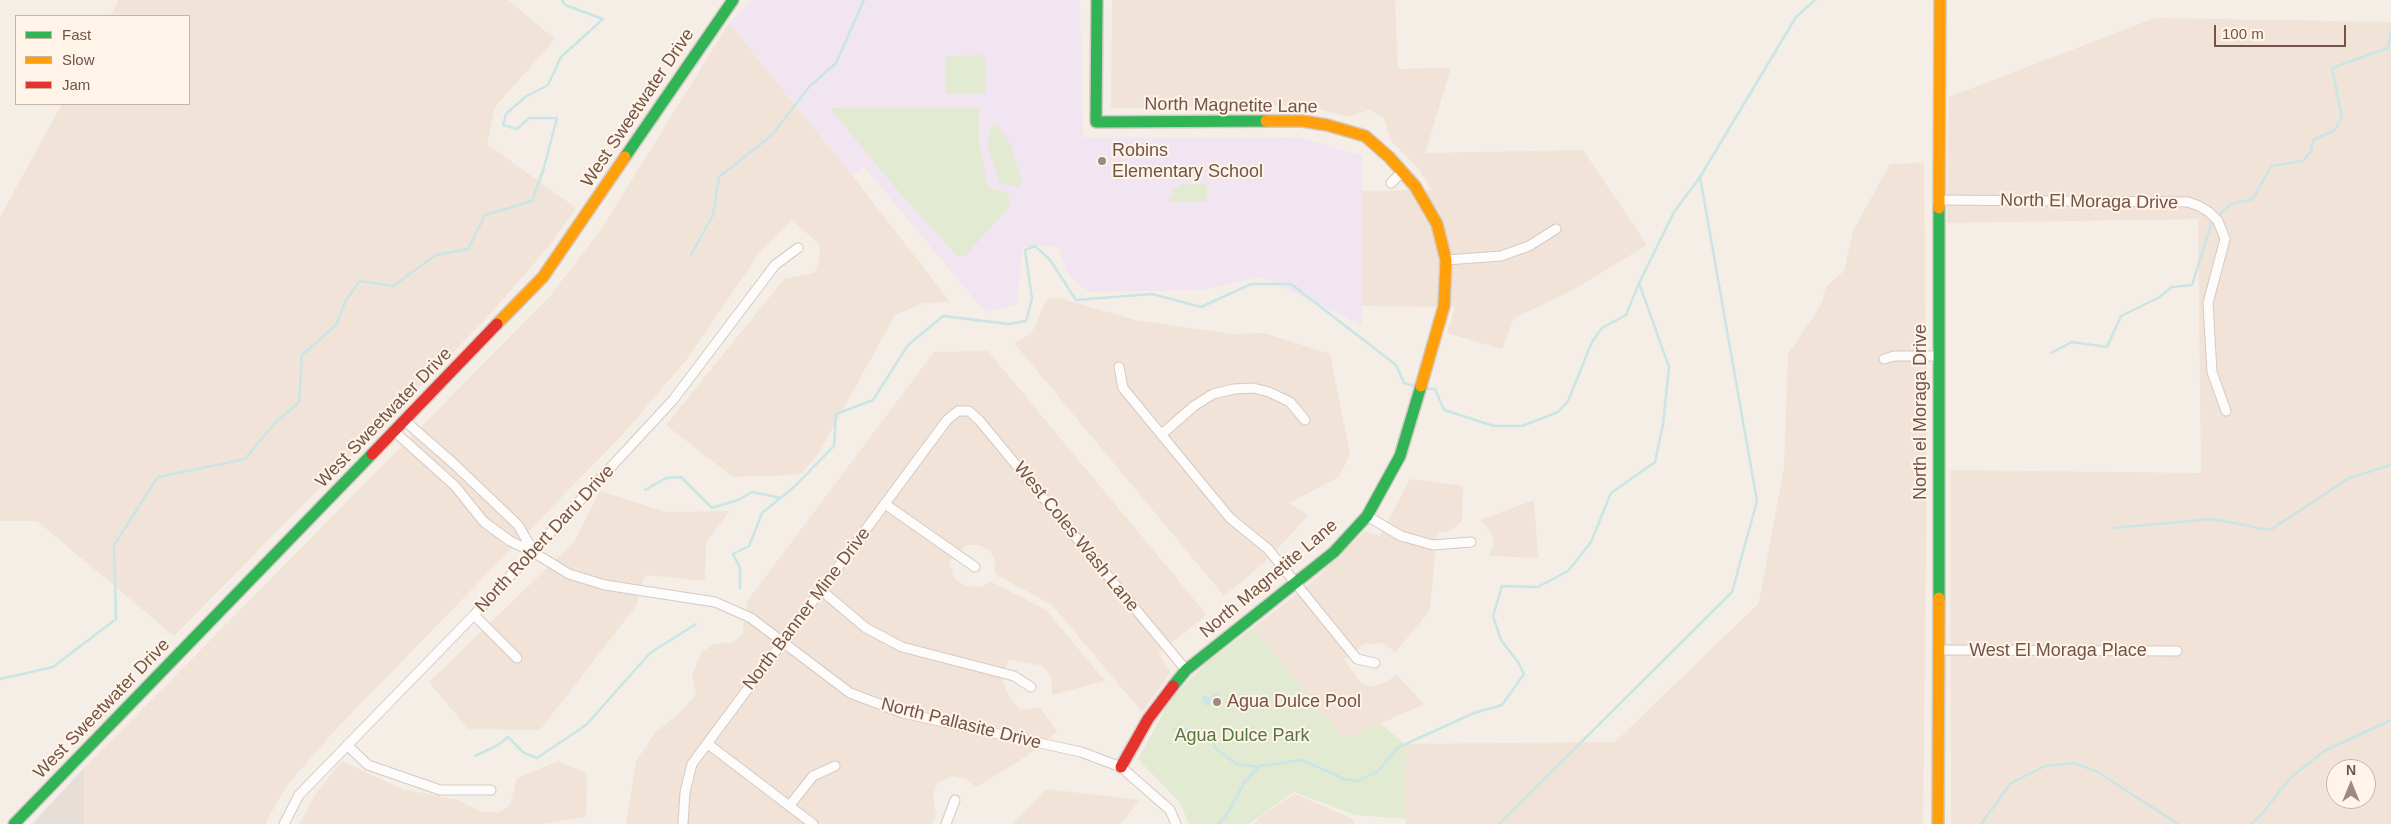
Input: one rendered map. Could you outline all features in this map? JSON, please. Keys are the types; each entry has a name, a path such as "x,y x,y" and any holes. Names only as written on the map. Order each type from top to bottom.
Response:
{"street":[{"name":"West Sweetwater Drive","path":"14,824 543,278 733,0"},
{"name":"North Magnetite Lane","path":"1097,0 1096,122 1311,122 1365,136 1403,170 1415,186 1436,224 1446,260 1444,306 1400,456 1367,516 1334,552 1186,670 1148,719 1121,767"},
{"name":"North el Moraga Drive","path":"1938,824 1938,200 1940,0"},
{"path":"1391,183 1403,170"},
{"name":"North El Moraga Drive","path":"1938,200 2188,202 2209,212 2218,221 2225,239 2208,303 2212,372 2226,411"},
{"path":"1446,260 1501,256 1529,246 1556,229"},
{"name":"North Robert Daru Drive","path":"284,824 299,796 474,615 673,400 775,265 798,248"},
{"path":"1884,359 1894,356 1938,356"},
{"path":"1119,367 1123,388 1230,518 1268,549 1357,659 1375,663"},
{"path":"1162,434 1194,406 1213,394 1234,389 1253,388 1269,392 1290,402 1305,420"},
{"name":"North Banner Mine Drive","path":"684,824 685,792 692,764 947,420 963,407"},
{"name":"West Coles Wash Lane","path":"963,407 974,413 1186,670"},
{"path":"405,421 453,463 518,525 533,552"},
{"name":"North Pallasite Drive","path":"395,432 455,486 484,522 510,541 533,552 569,574 605,585 715,602 752,618 850,693 903,713 1081,752 1121,767"},
{"path":"886,504 974,567"},
{"path":"1367,516 1401,536 1433,545 1471,542"},
{"path":"821,590 866,628 902,647 1014,676 1031,687"},
{"path":"474,615 517,658"},
{"name":"West El Moraga Place","path":"1939,650 2177,651"},
{"path":"708,744 813,824"},
{"path":"347,745 368,765 440,790 491,790"},
{"path":"790,805 812,776 836,766"},
{"path":"1121,767 1170,810 1176,824"},
{"path":"946,824 955,800"}],"shaded area":[{"path":"119,0 508,0 555,39 495,107 487,144 576,208 550,245 485,320 174,636 37,521 0,521 0,217 61,105 190,105 190,15 111,15"},
{"name":"Robins Elementary School","path":"752,0 1080,0 1083,138 1299,137 1362,156 1362,325 1262,277 1200,290 1089,292 1070,277 1057,246 1022,246 1017,304 985,312 864,167 852,175 729,23"},
{"path":"1112,0 1395,0 1398,69 1451,68 1425,153 1583,150 1647,245 1571,291 1514,318 1502,349 1447,333 1455,307 1362,306 1362,191 1432,190 1419,169 1391,141 1384,118 1369,110 1347,117 1309,106 1111,108"},
{"path":"2155,18 2391,22 2391,824 1951,824 1950,470 2201,473 2198,219 1947,223 1949,97"},
{"path":"729,23 852,175 950,302 924,303 895,315 819,453 802,473 733,477 666,425 784,279 814,273 819,261 820,245 792,220 758,255 687,359 625,432 339,726 287,785 265,824 84,824 84,768 550,296 602,228"},
{"path":"1924,163 1927,470 1923,824 1406,824 1405,744 1615,742 1759,603 1784,467 1788,354 1821,305 1826,287 1844,271 1853,231 1890,164"},
{"path":"1050,298 1059,298 1135,320 1231,334 1264,333 1330,354 1350,454 1339,477 1289,503 1309,515 1264,563 1224,596 1014,343 1031,334 1044,305"},
{"path":"988,351 1207,615 1158,653 1171,672 1142,712 1052,605 995,574 995,562 991,552 980,545 967,545 949,561 954,578 965,586 983,587 990,581 1046,610 1105,681 1052,695 1051,676 1043,666 1008,659 1003,682 1010,699 1021,710 1040,708 1057,731 1027,756 976,787 966,779 952,776 938,782 933,796 936,816 931,824 626,824 636,761 656,732 682,711 696,694 692,676 703,648 706,650 711,645 733,642 742,635 748,600 934,352"},
{"path":"1410,479 1463,486 1462,521 1450,531 1437,533 1430,610 1395,653 1384,643 1364,644 1344,660 1362,684 1372,687 1384,683 1397,675 1424,704 1344,740 1253,628 1312,582 1365,531 1380,536"},
{"path":"600,491 666,512 730,511 706,542 705,581 645,575 636,606 540,730 468,729 429,682 574,542"},
{"path":"1534,500 1538,558 1489,556 1494,542 1492,534 1480,520"},
{"path":"342,761 402,789 459,800 481,812 500,812 510,805 517,778 558,761 587,773 586,817 542,824 299,824 317,792"},
{"path":"84,768 84,824 32,824"},
{"path":"1046,789 1140,800 1120,824 1013,824"},
{"path":"1295,794 1351,818 1355,824 1254,824 1260,817"}],"green space":[{"path":"986,55 986,93 946,94 945,56"},
{"path":"979,107 979,141 987,184 993,189 1008,193 1010,206 964,257 957,256 887,178 830,108"},
{"path":"997,124 1009,141 1023,184 1017,187 1000,183 987,145 991,126"},
{"path":"1179,184 1207,184 1207,202 1169,202 1169,197 1173,196 1172,189 1178,188"},
{"name":"Agua Dulce Park","path":"1253,628 1344,739 1380,723 1406,745 1406,819 1355,815 1294,792 1249,824 1189,824 1180,803 1138,759 1172,697 1209,661"}],"water":[{"name":"Agua Dulce Pool","path":"1218,692 1220,697 1219,703 1213,702 1206,706 1202,699 1203,695 1210,697"}],"waterway":[{"path":"0,679 53,667 116,619 114,545 158,477 245,459 274,424 299,402 302,355 336,325 346,300 360,281 393,286 436,255 468,249 485,215 532,201 543,171 557,118 529,118 517,129 503,125 506,114 525,97 548,85 561,57 603,19 565,5 562,0"},
{"path":"691,255 713,215 719,177 772,135 809,87 836,63 864,0"},
{"path":"1499,824 1732,592 1757,501 1700,177 1796,17 1815,0"},
{"path":"2217,217 2231,204 2253,199 2271,166 2303,161 2311,151 2313,140 2335,130 2342,116 2332,68 2388,48 2391,33"},
{"path":"1218,824 1228,813 1245,781 1260,766 1302,760 1344,779 1358,781 1378,771 1397,748 1474,713 1502,705 1524,674 1518,662 1501,640 1493,616 1502,586 1538,587 1568,571 1591,542 1611,493 1655,462 1663,424 1669,367 1639,283 1674,212 1700,177"},
{"path":"2051,353 2072,342 2107,347 2121,316 2158,298 2172,287 2192,285 2212,222"},
{"path":"740,588 740,568 733,554 749,546 762,513 794,487 834,446 836,414 873,400 908,345 943,316 1009,324 1026,321 1032,299 1025,250 1035,246 1050,260 1076,300 1152,294 1201,307 1251,284 1291,284 1396,365 1404,383 1417,387"},
{"path":"1424,389 1435,389 1444,410 1494,426 1522,426 1558,412 1568,401 1592,342 1602,328 1626,315 1639,283"},
{"path":"2114,528 2213,519 2270,530 2349,478 2391,465"},
{"path":"645,490 666,478 681,477 712,508 738,500 752,492 781,498"},
{"path":"475,756 498,745 508,737 524,753 537,758 586,725 650,653 696,624"},
{"path":"2251,824 2262,814 2289,779 2324,751 2391,720"},
{"path":"1174,729 1206,731 1214,736 1214,747 1236,764 1259,767"},
{"path":"1981,824 2011,783 2045,766 2074,763 2096,771 2178,824"}],"traffic: fast":[{"path":"625,157 733,0"},
{"path":"1097,0 1096,122 1266,121"},
{"path":"1939,208 1939,598"},
{"path":"1173,686 1186,670 1334,552 1367,516 1400,456 1421,386"},
{"path":"14,824 372,454"}],"traffic: slow":[{"path":"1939,208 1940,0"},
{"path":"1266,121 1302,121 1327,125 1365,136 1389,157 1415,186 1437,224 1446,260 1444,306 1421,386"},
{"path":"497,324 543,277 625,157"},
{"path":"1938,824 1939,598"}],"traffic: jam":[{"path":"372,454 497,324"},
{"path":"1121,767 1148,719 1173,686"}],"place":[{"name":"Robins Elementary School","path":"1102,161"},
{"name":"Agua Dulce Pool","path":"1217,702"}]}
